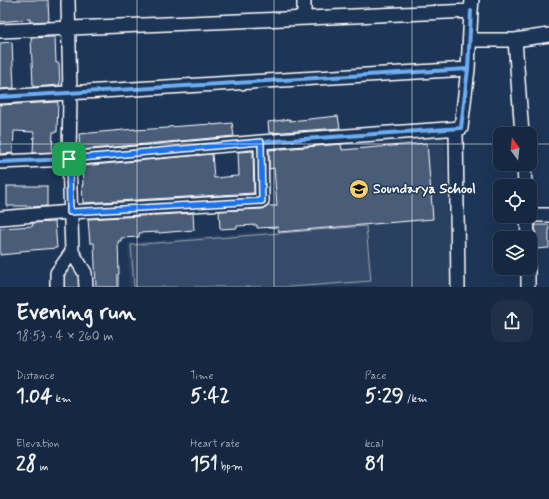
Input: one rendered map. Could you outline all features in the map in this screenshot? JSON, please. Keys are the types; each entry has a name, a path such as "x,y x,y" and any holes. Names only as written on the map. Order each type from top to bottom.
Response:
{"street":[{"path":"68,0 70,94 69,159 72,252 86,273 86,287"},
{"path":"304,0 304,17"},
{"path":"0,31 304,17 472,5 468,69 461,128 261,142 69,159 0,162"},
{"path":"470,40 515,40 549,35"},
{"path":"515,40 521,127"},
{"path":"0,97 468,69"},
{"path":"456,128 458,287"},
{"path":"0,218 70,212 262,201 261,142"},
{"path":"537,214 549,215"},
{"path":"57,287 57,273 72,252"},
{"path":"528,275 528,287"}],"shaded area":[{"name":"Soundarya School","path":"445,137 451,287 129,287 128,243 274,230 266,149"},
{"path":"366,226 371,281 291,287 134,287 131,245"},
{"path":"73,263 82,279 82,287 63,287 63,278"}],"building":[{"path":"0,0 48,0 49,21 30,22 30,19 0,22"},
{"path":"55,37 56,63 59,63 60,85 33,87 31,38"},
{"path":"12,42 14,88 0,89 0,43"},
{"path":"58,102 57,132 53,132 52,152 33,153 34,132 14,131 13,153 0,154 0,105"},
{"path":"338,116 340,128 269,133 268,122"},
{"path":"232,123 234,136 80,150 79,134"},
{"path":"427,143 433,219 279,232 278,227 257,228 257,225 220,229 219,211 262,209 268,206 277,206 274,168 269,169 269,150 341,144 342,150"},
{"path":"253,151 254,193 83,203 82,166 212,154 214,178 239,176 238,152"},
{"path":"7,186 47,186 47,206 7,206"},
{"path":"193,213 194,230 139,233 139,237 121,238 121,241 118,241 118,287 96,287 94,243 90,243 88,219"},
{"path":"55,222 57,248 20,251 20,253 0,255 0,228 33,226 32,223"},
{"path":"535,225 549,225 549,248 537,249 537,231 535,231"}],"cycle path":[{"path":"0,97 468,69 471,11"},
{"path":"0,162 69,159 261,142 461,128 468,69"}],"place":[{"name":"Soundarya School","path":"359,189"}],"route":[{"path":"261,142 262,201 70,212 69,159 261,142"}]}
